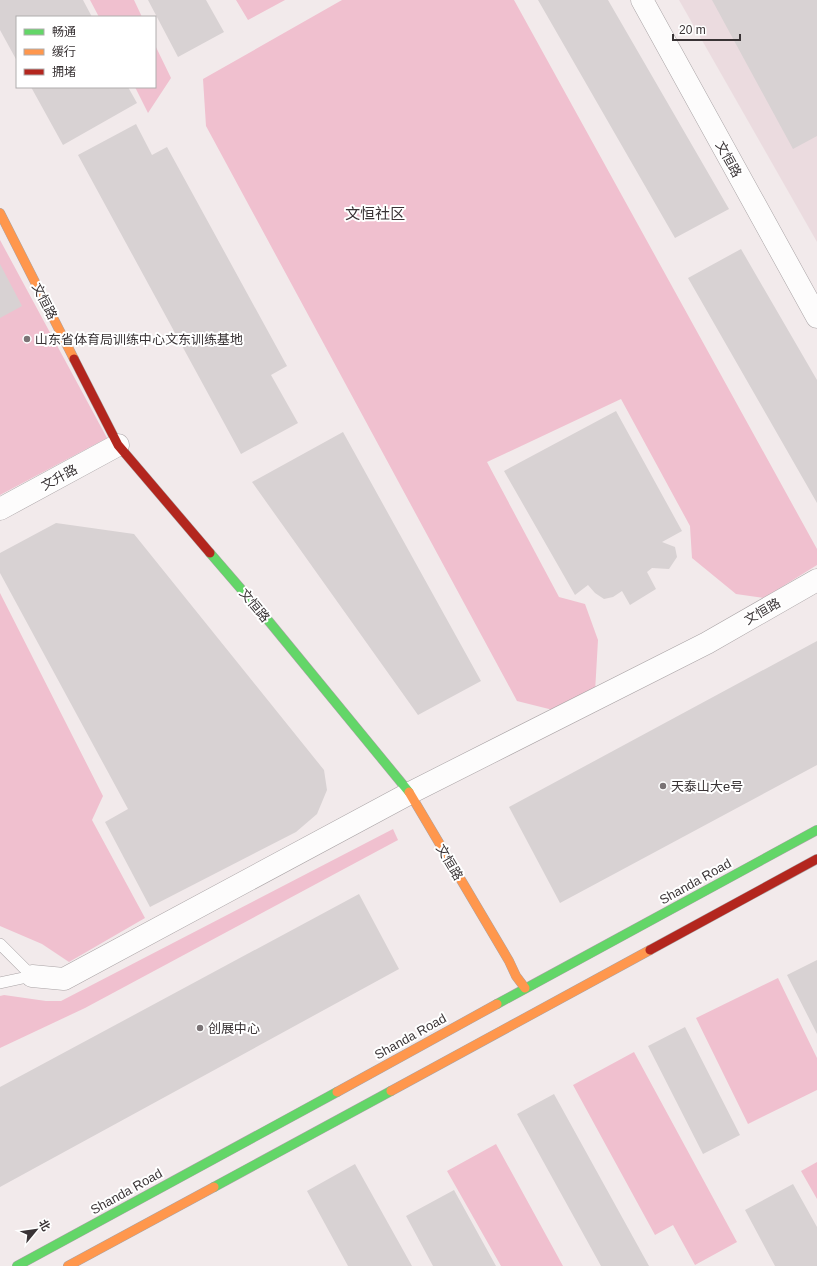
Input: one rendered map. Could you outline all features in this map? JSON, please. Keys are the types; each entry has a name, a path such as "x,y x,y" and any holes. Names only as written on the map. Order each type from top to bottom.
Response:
{"main road":[{"name":"文恒路","path":"0,213 118,445 267,619 410,793 509,961 516,976 525,988"},
{"name":"Shanda Road","path":"16,1266 817,830"},
{"path":"68,1266 817,859"}],"street":[{"name":"文恒路","path":"642,0 817,317"},
{"name":"文升路","path":"0,509 118,445"},
{"name":"文恒路","path":"32,976 64,980 410,793 707,643 817,580"}],"lane":[{"path":"0,944 32,976"},
{"path":"0,983 32,976"}],"shaded area":[{"path":"90,0 134,0 142,16 98,16"},
{"path":"236,0 285,0 248,20"},
{"path":"342,0 514,0 817,549 817,565 764,598 736,594 692,558 690,526 621,399 487,462 559,597 585,604 598,640 595,692 561,712 517,701 206,126 203,79"},
{"path":"679,0 817,0 817,242"},
{"path":"156,47 171,78 148,113 136,88 156,88"},
{"name":"山东省体育局训练中心文东训练基地","path":"0,240 107,438 0,495"},
{"path":"0,593 103,796 92,820 145,918 69,962 42,944 0,926"},
{"path":"393,829 398,840 85,1008 0,1048 0,996 4,995 46,1001 61,1001"},
{"path":"778,978 817,1058 817,1090 748,1124 696,1018"},
{"path":"634,1052 737,1242 695,1265 673,1225 655,1235 573,1085"},
{"path":"496,1144 563,1266 501,1266 447,1171"},
{"path":"817,1162 817,1199 801,1171"}],"building":[{"path":"0,0 83,0 91,16 16,16 16,59 0,30"},
{"path":"148,0 206,0 224,32 178,57"},
{"path":"538,0 608,0 729,209 675,238"},
{"path":"712,0 817,0 817,136 793,149"},
{"path":"32,88 129,88 137,103 63,145"},
{"path":"136,124 152,155 167,147 287,366 271,375 298,423 241,454 78,155"},
{"path":"741,249 817,380 817,503 688,278"},
{"path":"0,264 22,306 0,318"},
{"path":"616,411 682,531 662,542 675,547 677,557 669,569 652,568 647,572 656,589 630,605 622,591 613,597 604,599 595,593 588,585 575,595 504,471"},
{"path":"343,432 481,681 418,715 252,482"},
{"path":"56,523 134,534 324,770 327,790 317,814 296,832 150,907 105,822 128,809 0,573 0,553"},
{"name":"天泰山大e号","path":"817,641 817,765 560,903 509,807"},
{"name":"创展中心","path":"359,894 399,969 0,1187 0,1087"},
{"path":"817,960 817,1034 787,975"},
{"path":"685,1027 740,1135 703,1154 648,1046"},
{"path":"554,1094 649,1266 601,1266 517,1114"},
{"path":"355,1164 412,1266 348,1266 307,1191"},
{"path":"793,1184 817,1227 817,1266 775,1266 745,1210"},
{"path":"454,1190 496,1266 433,1266 406,1216"}],"traffic: fast":[{"path":"210,553 267,619 409,792"},
{"path":"497,1004 817,830"},
{"path":"214,1187 391,1091"},
{"path":"17,1266 337,1092"}],"traffic: slow":[{"path":"0,213 74,359"},
{"path":"409,792 509,961 516,976 525,988"},
{"path":"391,1091 650,950"},
{"path":"337,1092 497,1004"},
{"path":"68,1266 214,1187"}],"traffic: jam":[{"path":"74,359 118,445 210,553"},
{"path":"650,950 817,859"}],"place":[{"name":"山东省体育局训练中心文东训练基地","path":"27,339"},
{"name":"天泰山大e号","path":"663,786"},
{"name":"创展中心","path":"200,1028"}],"district":[{"name":"文恒社区","path":"375,214"}]}
